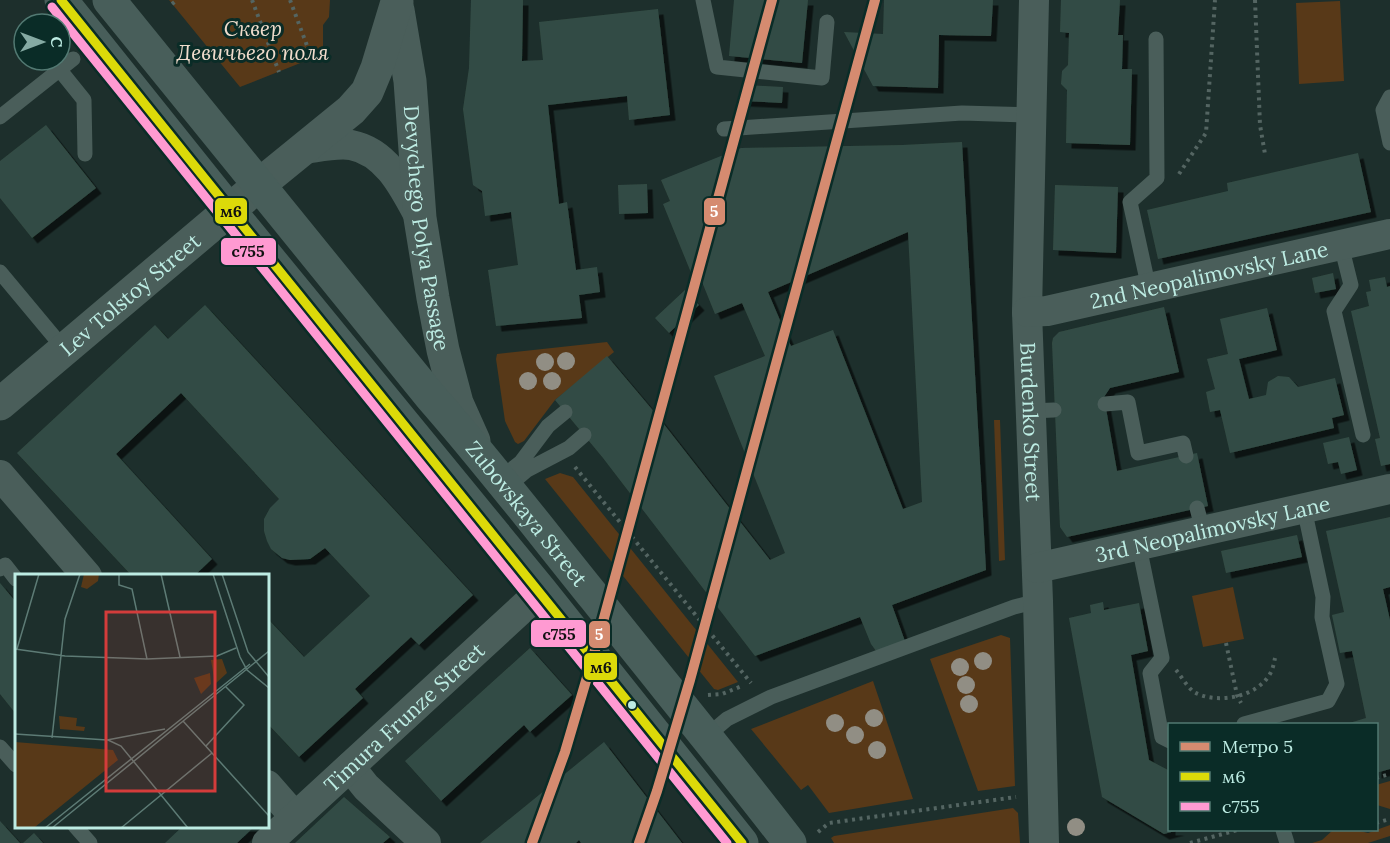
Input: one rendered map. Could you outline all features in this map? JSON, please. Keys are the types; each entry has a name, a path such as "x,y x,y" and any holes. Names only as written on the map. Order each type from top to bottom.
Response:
{"main road":[{"name":"Zubovskaya Street","path":"61,0 542,591 742,843"},
{"name":"Zubovskaya Street","path":"109,0 432,397 479,451 707,736 804,838"}],"street":[{"name":"Burdenko Street","path":"1034,0 1027,312 1042,410 1037,568 1044,843"},
{"name":"Lev Tolstoy Street","path":"0,404 351,110 367,92 377,68 397,1"},
{"name":"Devychego Polya Passage","path":"397,1 410,81 420,218 443,350 457,403 479,451"},
{"path":"304,149 350,145 370,152 386,164 404,188 420,218"},
{"name":"2nd Neopalimovsky Lane","path":"1027,312 1047,311 1390,234"},
{"path":"0,475 85,574"},
{"name":"3rd Neopalimovsky Lane","path":"1037,568 1139,546 1200,520 1304,508 1390,489"},
{"name":"Timura Frunze Street","path":"267,843 542,591"},
{"path":"678,761 692,768 705,763 711,755 712,748 707,736"},
{"path":"350,767 366,787 426,843"},
{"path":"268,786 295,817"}],"lane":[{"path":"703,0 717,67 822,78 827,22"},
{"path":"1149,289 1130,202 1157,178 1156,39"},
{"path":"0,117 55,72"},
{"path":"61,72 84,100 85,154"},
{"path":"1390,96 1383,110 1390,143"},
{"path":"724,129 962,113 1031,115"},
{"path":"1341,245 1350,285 1334,311 1363,435"},
{"path":"0,272 65,350"},
{"path":"1105,404 1128,402 1138,453 1183,443 1186,456"},
{"path":"503,483 548,426 565,412"},
{"path":"503,483 569,448 584,435"},
{"path":"1252,723 1328,701 1336,684 1322,617 1323,597 1304,508"},
{"path":"1139,546 1162,658 1150,673 1162,737 1168,740"},
{"path":"0,569 5,565 15,578"},
{"path":"707,736 727,719 771,697 1014,607 1038,601"},
{"path":"0,747 15,764"},
{"path":"77,828 90,843"}],"path":[{"path":"172,4 177,0"},
{"path":"252,0 279,72"},
{"path":"290,0 312,58"},
{"path":"1179,174 1206,133 1215,0"},
{"path":"1255,0 1260,125 1265,154"},
{"path":"573,465 751,683 722,694 708,695"},
{"path":"1226,642 1238,695 1249,723"},
{"path":"1162,658 1182,676 1191,690 1202,696 1218,698 1254,691 1272,672 1275,658"},
{"path":"804,838 830,823 1024,796"},
{"path":"1190,843 1233,831"}],"green space":[{"name":"Сквер Девичьего поля","path":"169,0 330,0 329,17 323,25 323,54 240,87"},
{"path":"1340,1 1344,81 1299,84 1296,3"},
{"path":"607,342 614,352 555,400 524,441 518,444 515,442 505,421 497,354"},
{"path":"994,420 1000,420 1005,560 999,561"},
{"path":"560,473 573,477 738,682 718,690 714,689 545,479"},
{"path":"1233,587 1244,639 1203,647 1192,596"},
{"path":"1001,635 1010,638 1015,786 978,791 930,659"},
{"path":"873,681 913,799 829,813 808,785 801,790 751,729"},
{"path":"1390,781 1390,809 1378,805 1378,784"},
{"path":"1013,808 1018,813 1020,843 834,843 831,838 834,836"},
{"path":"1390,825 1390,836 1368,843 1312,843 1322,840 1332,831 1368,833"}],"building":[{"path":"471,0 523,0 522,61 543,60 539,22 658,9 670,115 629,120 627,96 548,105 559,204 567,202 576,270 597,267 600,292 579,295 582,318 496,326 488,270 518,265 511,212 485,216 482,191 473,185 463,109 469,68"},
{"path":"734,0 808,0 802,63 729,56"},
{"path":"884,0 993,0 991,36 939,35 938,88 873,86 844,32 883,34"},
{"path":"1061,0 1120,0 1118,35 1123,35 1122,69 1132,69 1130,145 1066,143 1067,90 1061,84 1062,71 1068,65 1069,33 1060,32"},
{"path":"744,85 783,87 782,103 743,101"},
{"path":"46,125 96,188 32,238 0,198 0,161"},
{"path":"962,142 986,570 892,605 906,644 879,655 871,644 860,617 755,656 603,458 555,400 607,356 656,414 770,560 785,553 714,376 765,356 742,303 715,314 700,277 694,280 663,204 670,201 661,180 741,148","holes":["908,232 922,502 903,509 833,330 791,346 768,292"]},
{"path":"1358,153 1371,212 1158,259 1147,210 1228,191 1227,183"},
{"path":"647,184 648,213 619,214 618,185"},
{"path":"1055,185 1118,187 1116,253 1053,250"},
{"path":"1333,273 1336,289 1315,293 1312,278"},
{"path":"1385,277 1387,287 1390,286 1390,464 1381,466 1375,439 1380,438 1351,311 1369,306 1366,292 1371,291 1369,280"},
{"path":"685,290 699,305 669,333 655,318"},
{"path":"205,305 473,595 419,645 411,637 355,689 363,698 299,757 268,724 268,619 304,657 370,596 325,548 310,559 290,560 282,558 271,549 264,531 264,519 279,499 181,393 116,454 212,559 196,574 130,574 17,453 155,325 168,339"},
{"path":"1164,307 1179,372 1110,388 1104,397 1117,471 1197,453 1208,506 1067,537 1060,527 1053,338 1059,332"},
{"path":"1267,308 1277,350 1239,359 1249,399 1266,395 1268,382 1278,376 1289,377 1298,387 1335,378 1344,415 1332,418 1334,428 1230,453 1220,410 1210,412 1206,392 1215,389 1207,359 1228,354 1220,319"},
{"path":"1349,437 1357,470 1341,474 1338,462 1328,464 1323,443"},
{"path":"1390,517 1390,587 1383,589 1390,620 1390,769 1378,772 1378,723 1349,723 1366,718 1352,651 1340,653 1332,615 1344,612 1326,531"},
{"path":"1297,535 1302,557 1226,573 1221,551"},
{"path":"0,583 15,601 15,713 0,694"},
{"path":"1103,602 1104,610 1139,603 1148,651 1131,655 1149,760 1168,770 1168,831 1175,831 1164,834 1102,797 1069,618 1091,613 1090,605"},
{"path":"530,648 572,695 530,732 524,725 441,801 405,761"},
{"path":"604,742 682,843 581,843 579,840 576,843 480,843"},
{"path":"344,797 390,837 383,843 295,843"},
{"path":"0,821 20,843 0,843"},
{"path":"181,828 253,828 237,843 165,843"},
{"path":"34,833 43,843 23,843"}],"metro line":[{"name":"5","path":"532,843 565,752 598,640 772,0"},
{"name":"5","path":"639,843 690,680 875,0"}],"transit line":[{"name":"м6","path":"61,0 742,843"},
{"name":"с755","path":"52,7 727,843"}]}
